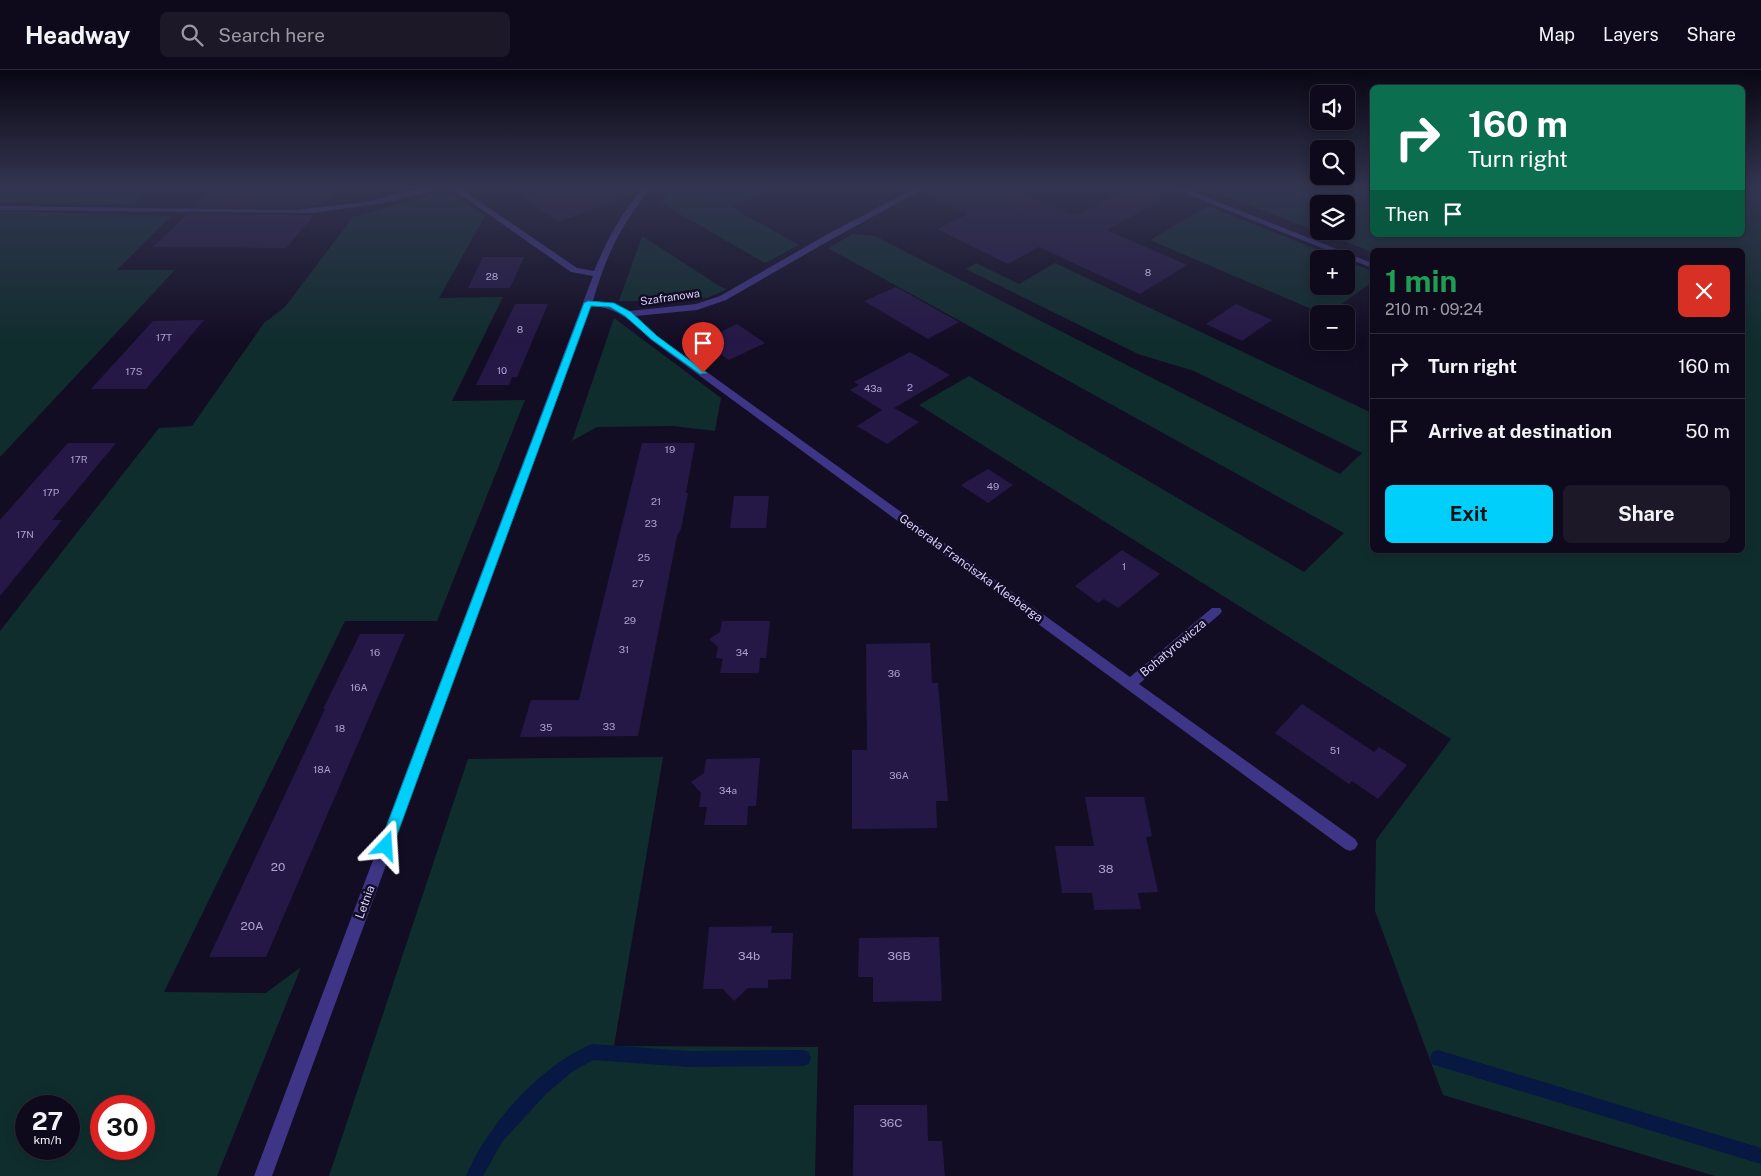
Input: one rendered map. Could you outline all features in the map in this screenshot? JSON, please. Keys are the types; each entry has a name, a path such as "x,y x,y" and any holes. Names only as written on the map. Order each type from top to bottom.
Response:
{"street":[{"path":"527,238 574,270 596,274"},
{"name":"Letnia","path":"263,1176 588,303 596,274 614,238"},
{"name":"Szafranowa","path":"628,314 697,307 723,298 828,238"},
{"path":"1301,238 1370,265"},
{"name":"Generała Franciszka Kleeberga","path":"588,303 612,305 628,314 654,338 1350,844"},
{"name":"Bohatyrowicza","path":"1130,684 1216,611"}],"green space":[{"path":"0,238 149,238 117,270 175,270 0,457"},
{"path":"337,238 473,238 439,298 503,297 452,401 525,400 437,621 345,621 164,992 266,993 301,967 217,1176 0,1176 0,631 159,428 192,426 264,323 285,307"},
{"path":"641,238 644,238 727,289 707,298 671,301 619,301"},
{"path":"721,238 786,238 799,245 765,263"},
{"path":"847,238 878,238 1340,474 1362,453 1194,371 1138,354 966,269 976,263 1019,284 1055,263 1370,412 1370,553 1745,553 1745,248 1370,248 1370,251 1340,240 1355,240 1355,238 1761,238 1761,1176 1715,1176 1443,1095 1375,911 1376,840 1451,739 919,405 969,376 1304,572 1344,533 828,248"},
{"path":"1154,238 1287,238 1318,250 1310,250 1310,295 1354,295 1340,305 1310,305 1310,308 1150,240"},
{"path":"1355,264 1370,270 1370,283 1355,294"},
{"path":"614,318 721,398 715,431 673,426 597,427 572,441"},
{"path":"663,757 614,1046 818,1047 815,1176 329,1176 468,759"}],"building":[{"path":"163,238 295,238 286,248 153,247"},
{"path":"954,238 1124,238 1187,265 1140,294 1039,247 1008,264"},
{"path":"483,257 524,257 510,288 468,288"},
{"path":"896,287 959,322 928,339 864,301"},
{"path":"515,304 548,304 517,377 512,377 509,385 476,385"},
{"path":"1236,304 1272,320 1242,341 1206,324"},
{"path":"204,320 146,389 91,389 153,321"},
{"path":"737,324 765,343 729,360 702,341"},
{"path":"910,352 950,375 894,408 919,422 887,444 857,426 882,410 850,390 859,385 854,382"},
{"path":"68,443 116,443 52,520 62,520 0,596 0,520"},
{"path":"642,443 695,443 681,529 677,536 638,736 520,737 531,700 579,700"},
{"path":"988,469 1013,485 988,503 961,485"},
{"path":"734,496 769,496 766,528 730,528"},
{"path":"1122,550 1160,574 1118,608 1104,599 1098,603 1075,586"},
{"path":"722,621 770,621 766,658 760,658 759,673 720,673 723,659 716,658 718,647 709,639 720,632"},
{"path":"360,634 405,634 266,957 209,957 325,709 323,709"},
{"path":"930,643 932,683 938,683 948,801 936,801 937,828 852,829 852,750 867,750 866,644"},
{"path":"1302,704 1374,752 1379,747 1407,765 1378,799 1352,781 1349,784 1275,733"},
{"path":"760,758 756,806 748,806 747,825 704,825 707,807 699,807 701,793 691,782 704,773 706,759"},
{"path":"1085,797 1144,797 1152,836 1146,837 1158,892 1138,893 1141,909 1094,910 1092,893 1062,893 1055,846 1094,846"},
{"path":"772,926 771,933 793,933 791,979 768,980 768,988 748,988 734,1001 723,989 703,989 709,927"},
{"path":"939,937 942,1001 873,1002 873,977 858,977 859,938"},
{"path":"854,1105 927,1105 928,1141 942,1141 945,1176 853,1176"}],"waterway":[{"path":"474,1176 496,1136 540,1088 566,1066 592,1052 688,1059 803,1058"},
{"path":"1438,1058 1761,1156"}],"route":[{"path":"386,846 588,303 612,305 628,314 654,338 703,373"}]}
